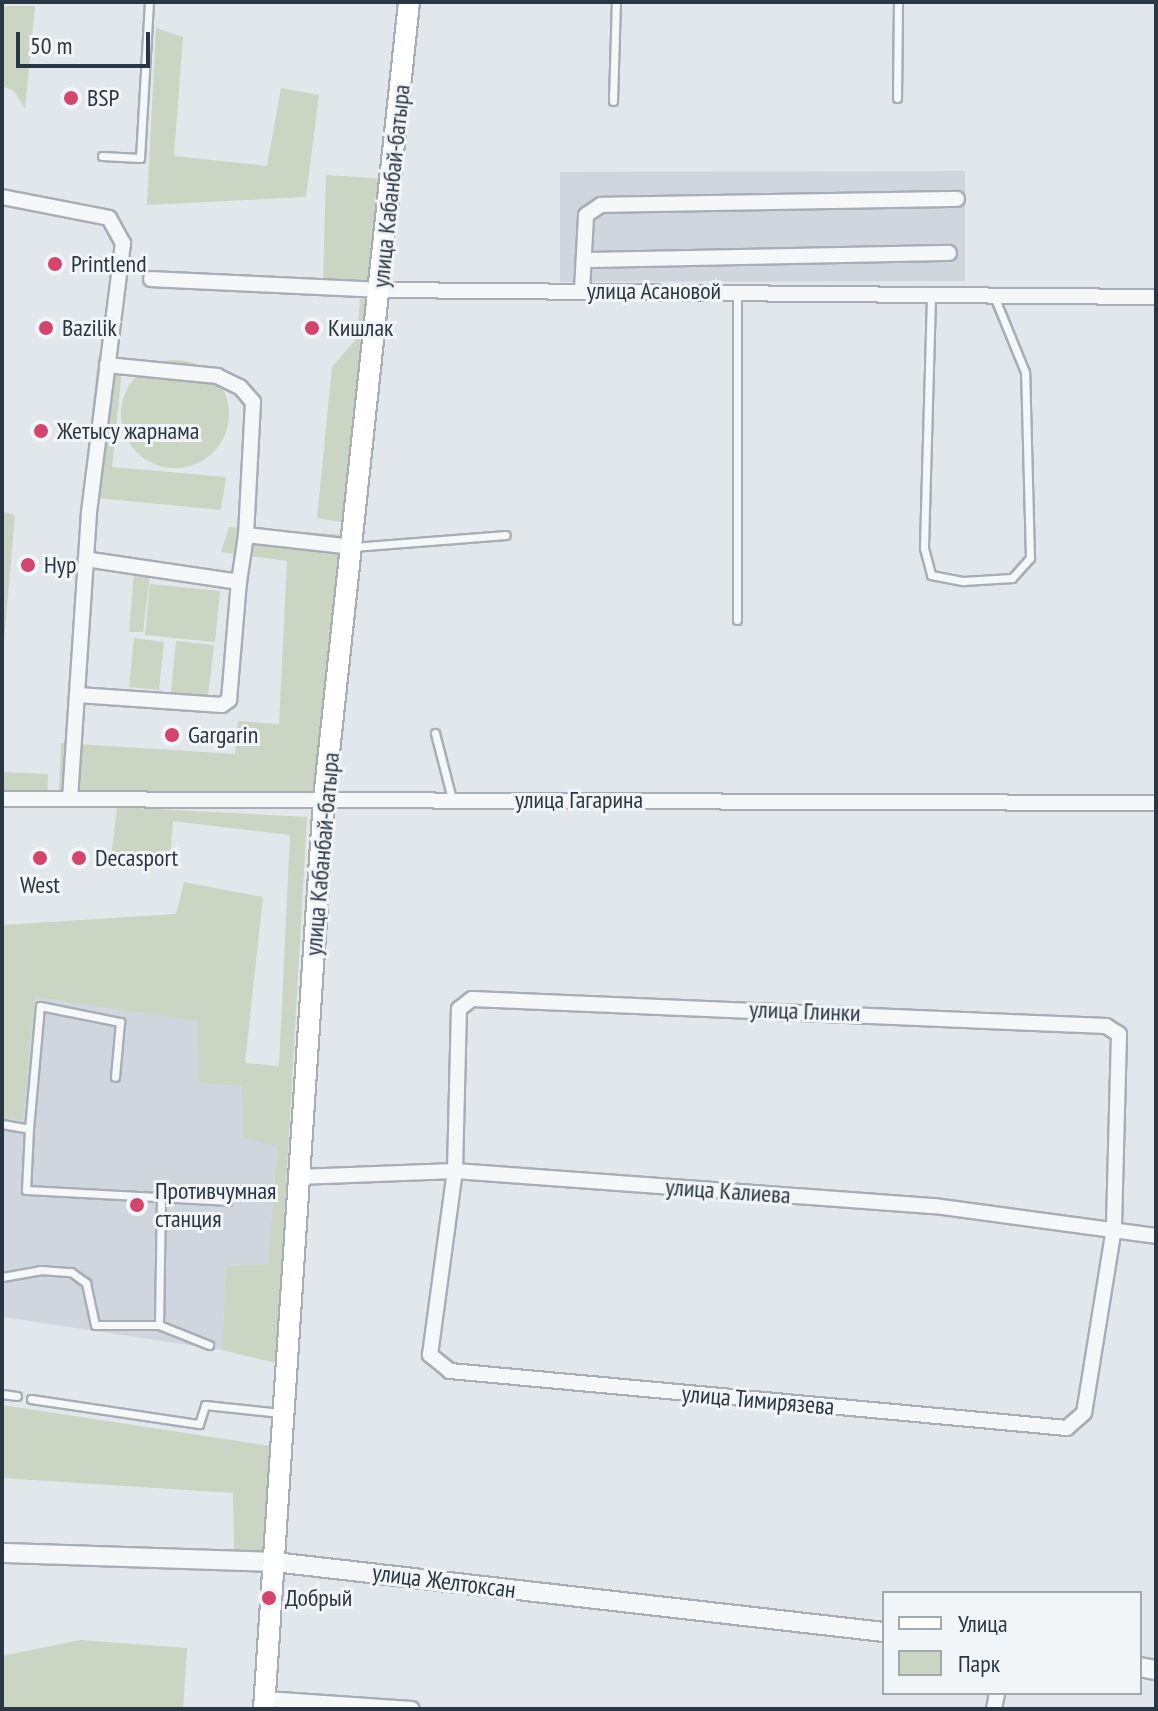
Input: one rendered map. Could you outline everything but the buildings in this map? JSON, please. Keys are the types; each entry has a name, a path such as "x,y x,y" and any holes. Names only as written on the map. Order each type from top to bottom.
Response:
{"main road":[{"name":"улица Кабанбай-батыра","path":"264,1704 324,799 381,290 409,2"}],"street":[{"path":"2,197 109,218 119,229 123,243 86,559 70,798"},
{"path":"582,290 586,215 601,205 957,199"},
{"path":"584,260 949,253"},
{"name":"улица Асановой","path":"151,279 381,290 1156,297"},
{"path":"78,695 222,705 229,700 246,535 253,402 240,387 217,376 107,365"},
{"path":"246,535 353,547"},
{"path":"86,559 239,582"},
{"name":"улица Гагарина","path":"2,799 1156,803"},
{"name":"улица Глинки","path":"455,1171 459,1009 472,999 1106,1026 1119,1034 1114,1228"},
{"name":"улица Калиева","path":"298,1177 455,1171 935,1206 1156,1236"},
{"name":"улица Тимирязева","path":"455,1171 430,1355 450,1371 1067,1428 1084,1413 1114,1228"},
{"name":"улица Желтоксан","path":"2,1553 274,1562 882,1632"},
{"path":"264,1704 412,1709"}],"lane":[{"path":"102,156 140,158 149,2"},
{"path":"613,101 616,2"},
{"path":"897,98 898,2"},
{"path":"737,291 737,620"},
{"path":"931,294 924,548 931,575 963,581 1012,578 1030,558 1025,372 993,294"},
{"path":"353,547 506,535"},
{"path":"435,733 452,799"},
{"path":"115,1077 120,1022 40,1006 26,1190 228,1201"},
{"path":"2,1124 29,1129"},
{"path":"159,1325 161,1198"},
{"path":"2,1277 40,1270 71,1272 86,1283 95,1325 159,1325 209,1345"},
{"path":"2,1394 17,1396"},
{"path":"31,1399 199,1424 205,1405 283,1413"}],"shaded area":[{"path":"965,171 965,281 560,282 560,172"},
{"name":"Противчумная станция","path":"35,997 199,1020 277,1145 268,1264 226,1266 222,1350 2,1317 2,1116 23,1120"}],"green space":[{"path":"2,6 35,6 25,109 14,91 2,86"},
{"path":"156,28 183,37 174,156 267,166 281,88 319,95 306,197 147,205"},
{"path":"326,175 389,179 375,281 323,280"},
{"path":"360,299 374,300 347,523 317,518 332,367 357,338"},
{"path":"98,357 123,359 112,467 226,477 221,510 97,498 99,471 86,469"},
{"path":"175,360 196,364 213,376 225,393 229,414 225,435 213,452 196,464 175,468 154,464 137,452 125,435 121,414 125,393 137,376 154,364"},
{"path":"2,511 15,515 2,665"},
{"path":"229,527 347,535 320,793 59,794 61,743 235,754 238,721 279,724 287,561 221,552"},
{"path":"134,573 150,576 143,632 129,632"},
{"path":"150,584 220,591 215,642 145,635"},
{"path":"134,638 164,642 159,690 129,687"},
{"path":"176,641 214,645 208,696 171,692"},
{"path":"2,772 48,774 47,799 2,799"},
{"path":"117,807 307,817 276,1363 222,1350 226,1266 268,1264 277,1146 243,1138 242,1086 199,1082 198,1021 35,997 23,1121 2,1116 2,925 176,914 184,882 263,897 245,1063 279,1066 290,835 173,821 170,862 111,858"},
{"path":"2,1405 270,1446 266,1554 234,1555 233,1493 2,1478"},
{"path":"80,1640 187,1648 183,1709 2,1709 2,1656"}],"place":[{"name":"BSP","path":"71,98"},
{"name":"Printlend","path":"55,264"},
{"name":"Bazilik","path":"46,328"},
{"name":"Кишлак","path":"312,328"},
{"name":"Жетысу жарнама","path":"41,431"},
{"name":"Нур","path":"28,565"},
{"name":"Gargarin","path":"172,735"},
{"name":"West","path":"40,858"},
{"name":"Decasport","path":"79,858"},
{"name":"Противчумная станция","path":"137,1205"},
{"name":"Добрый","path":"269,1598"}]}
